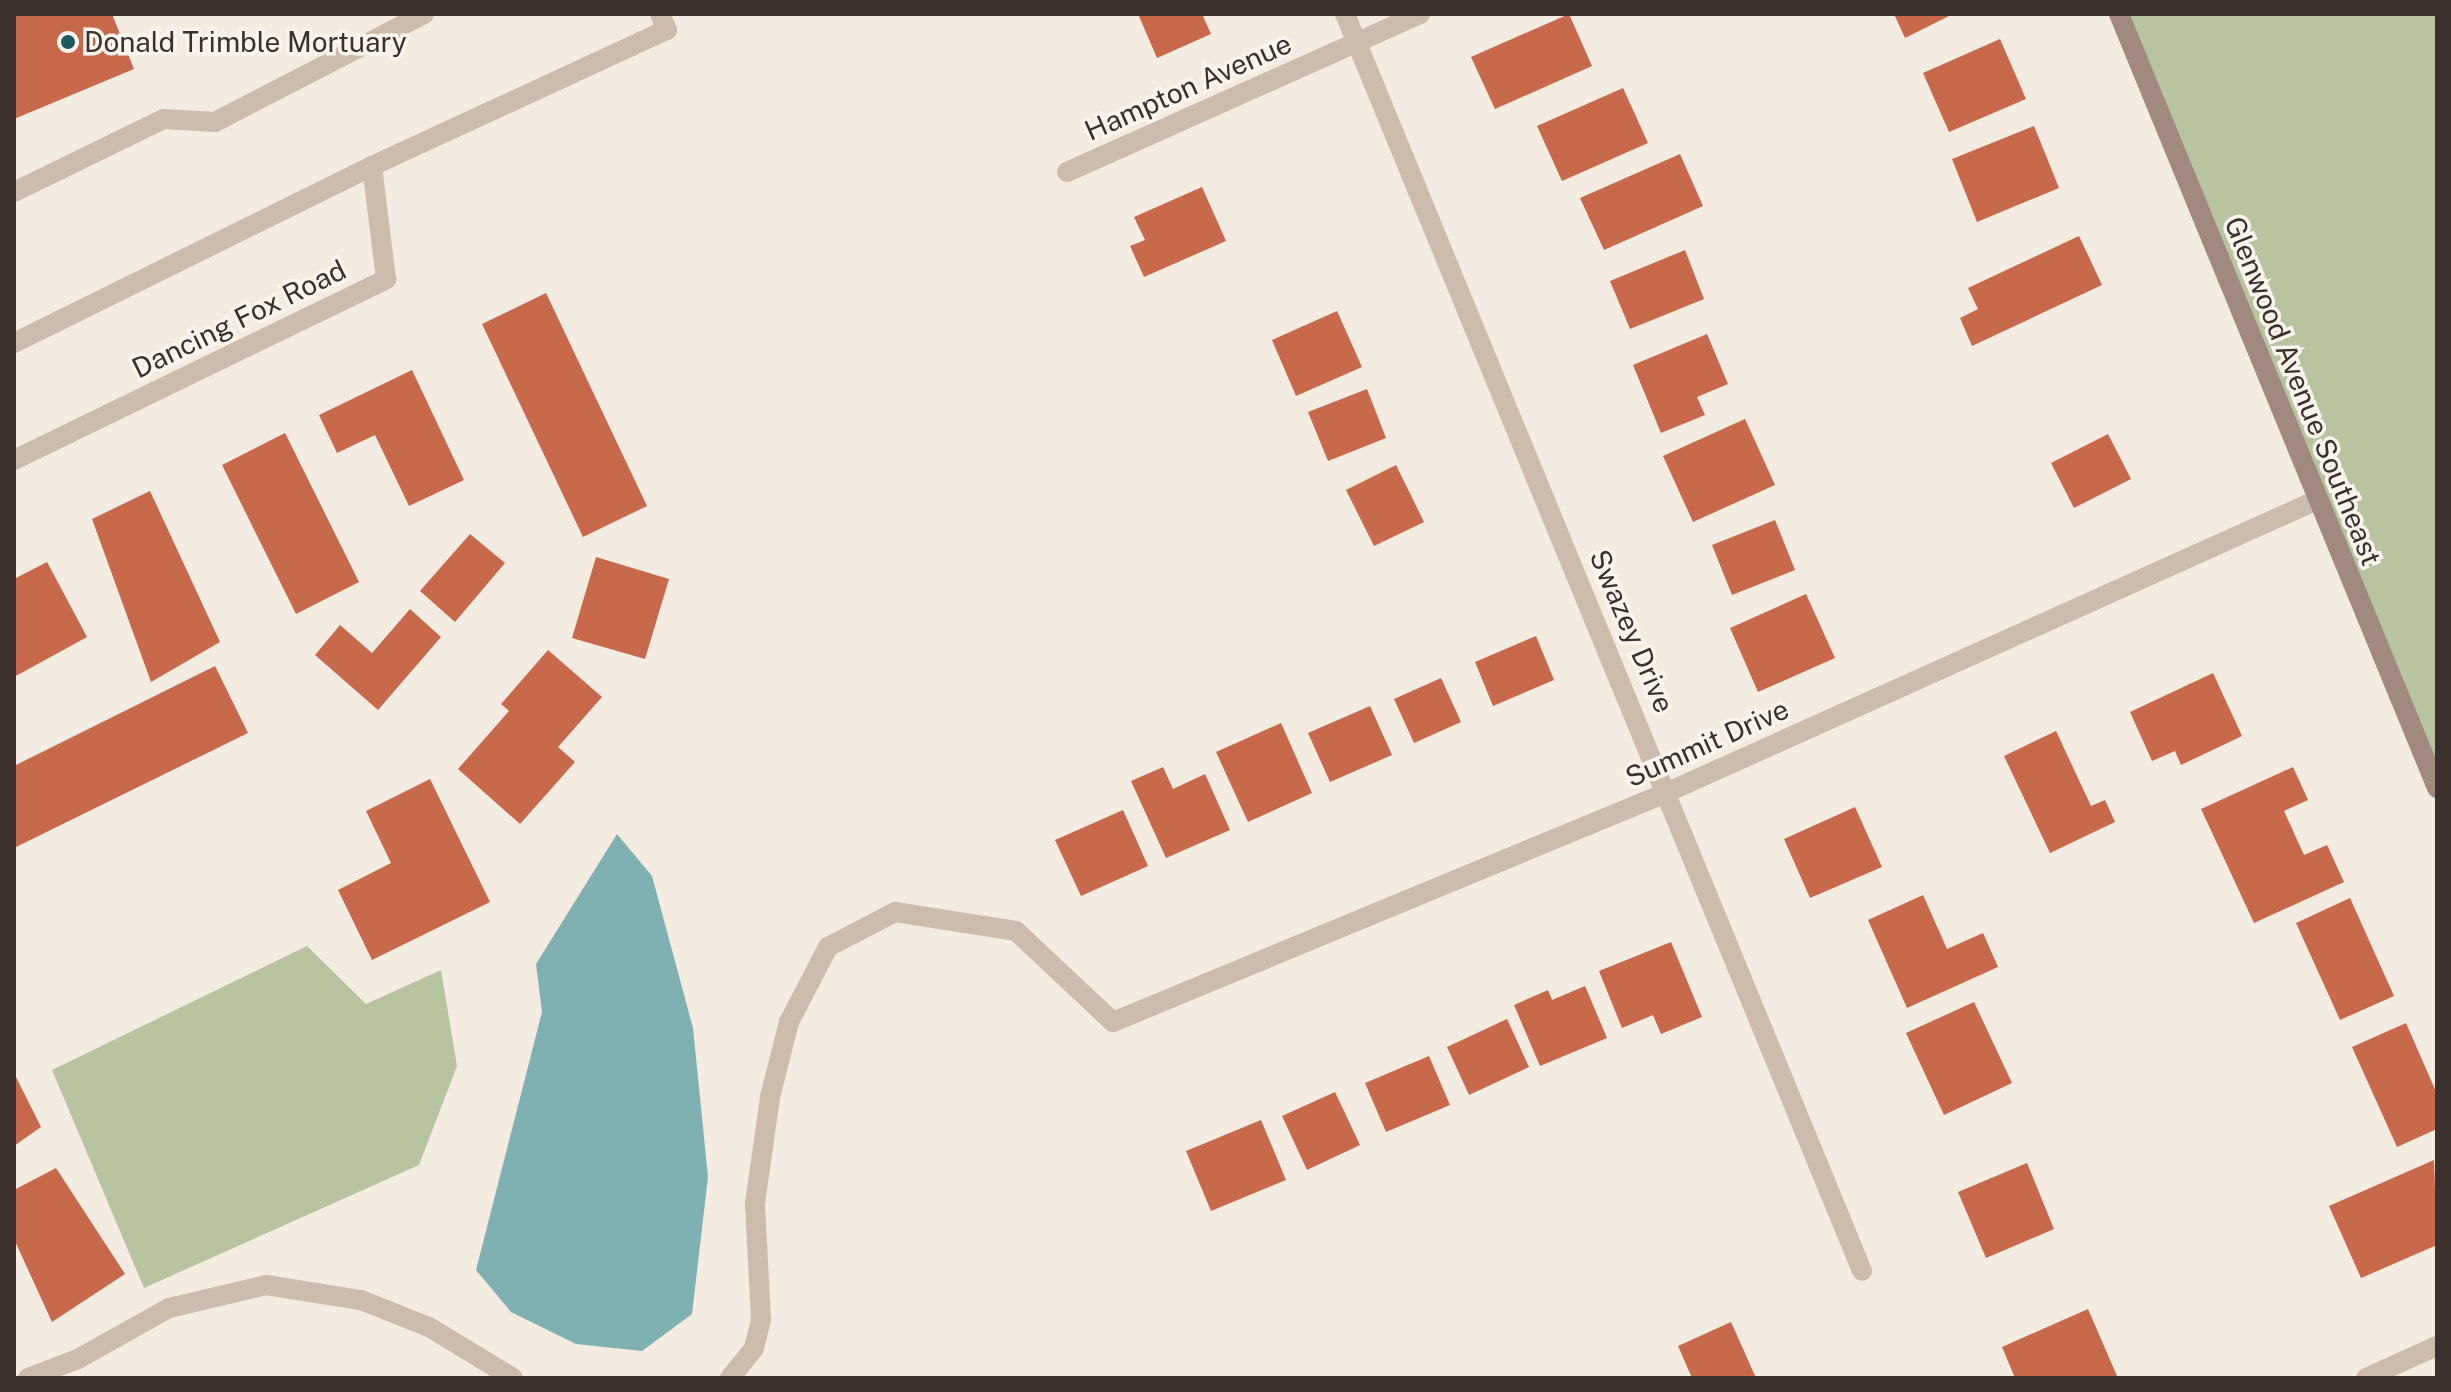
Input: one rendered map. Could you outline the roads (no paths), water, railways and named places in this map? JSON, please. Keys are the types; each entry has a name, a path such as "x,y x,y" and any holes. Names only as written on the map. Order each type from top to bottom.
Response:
{"main road":[{"name":"Glenwood Avenue Southeast","path":"2119,14 2437,788"}],"street":[{"path":"14,192 164,119 215,122 424,14"},
{"path":"14,343 372,166 667,30 660,14"},
{"name":"Swazey Drive","path":"1345,14 1668,792 1862,1271"},
{"name":"Hampton Avenue","path":"1067,172 1420,14"},
{"name":"Dancing Fox Road","path":"14,460 386,279 372,166"},
{"name":"Summit Drive","path":"730,1378 754,1348 761,1319 755,1203 770,1097 789,1022 828,947 895,912 1016,931 1113,1022 1668,792 2317,500"},
{"path":"28,1378 78,1359 169,1308 266,1285 361,1300 429,1327 513,1378"},
{"path":"2366,1378 2437,1346"}],"water":[{"path":"617,834 652,876 693,1028 708,1177 692,1314 642,1351 576,1344 511,1312 476,1270 542,1012 536,964"}],"place":[{"name":"Donald Trimble Mortuary","path":"68,42"}]}
